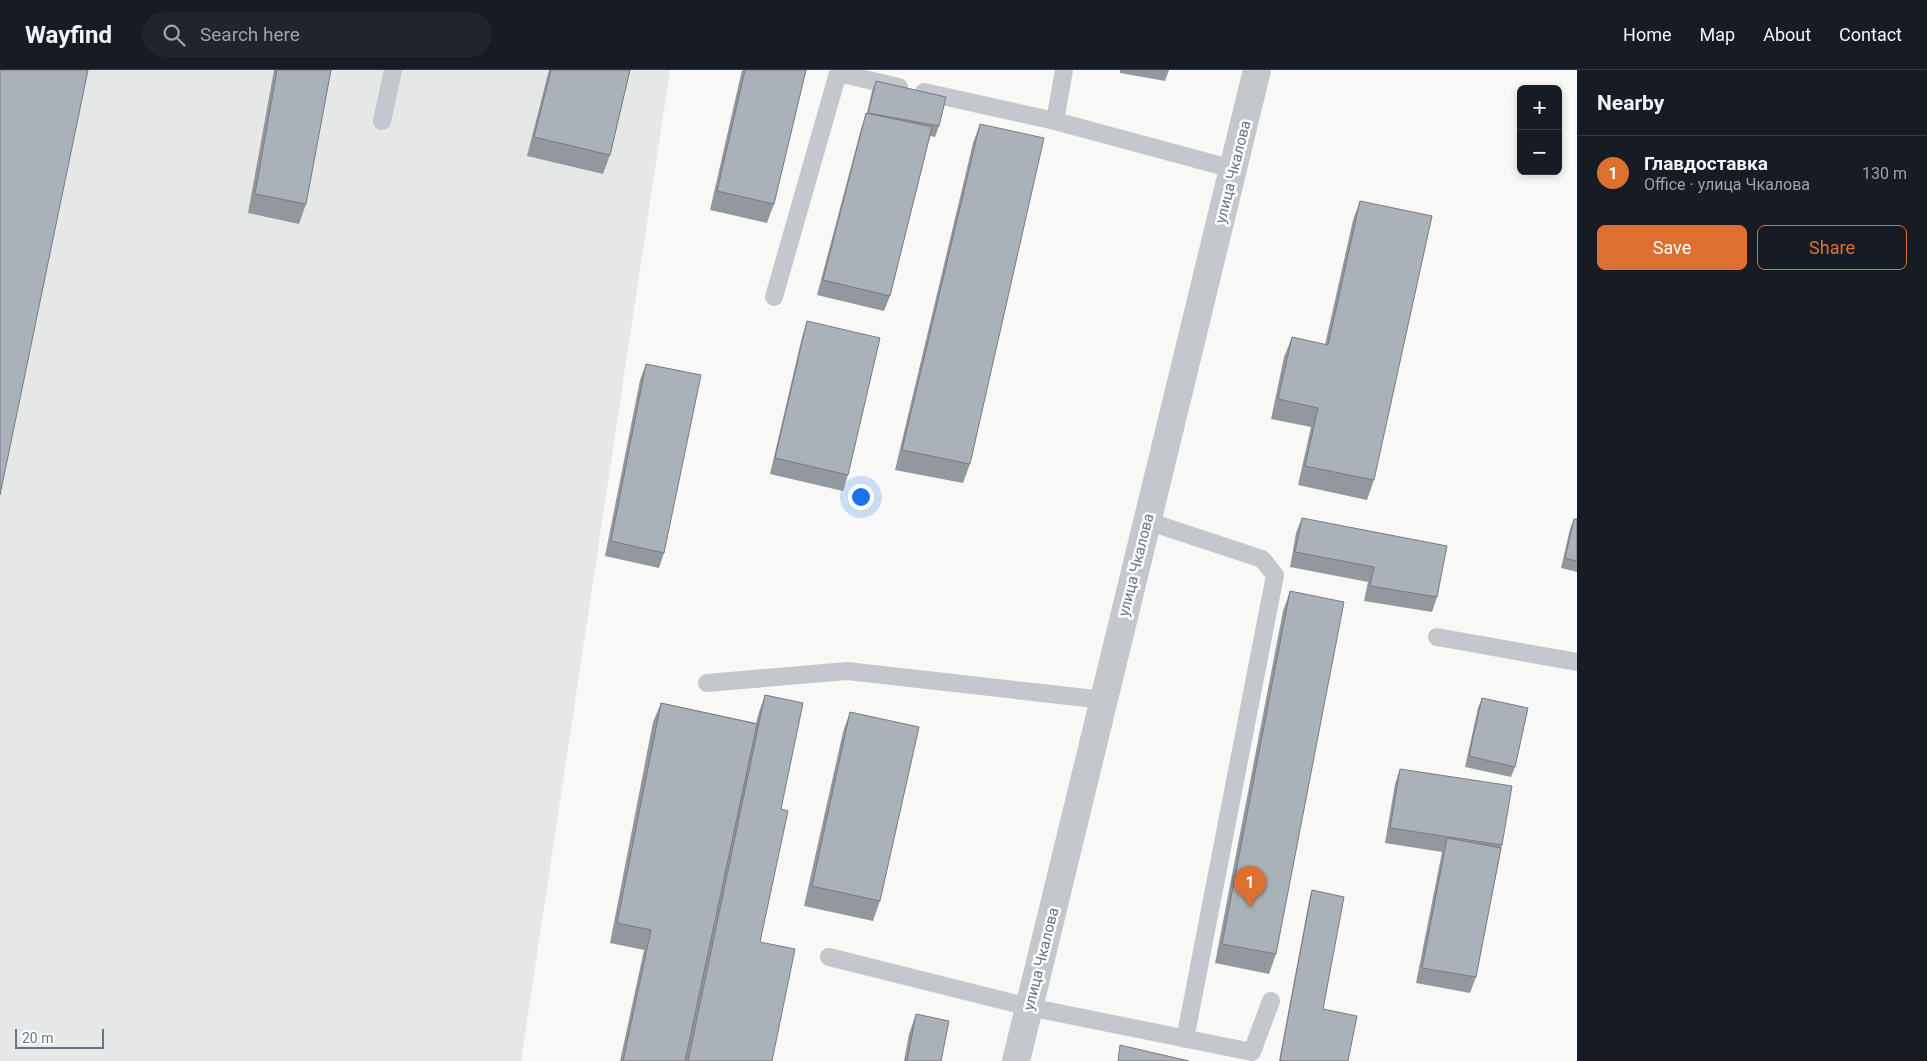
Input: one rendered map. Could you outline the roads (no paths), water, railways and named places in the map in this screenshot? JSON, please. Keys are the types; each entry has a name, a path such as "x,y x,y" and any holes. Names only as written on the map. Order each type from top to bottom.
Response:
{"street":[{"name":"улица Чкалова","path":"1016,1061 1257,70"}],"lane":[{"path":"382,121 393,70"},
{"path":"1055,121 1064,70"},
{"path":"774,297 838,73 1055,121 1233,169"},
{"path":"1147,521 1262,559 1275,575 1185,1039"},
{"path":"1437,637 1577,662"},
{"path":"707,683 847,671 1104,700"},
{"path":"829,957 1029,1008 1252,1052 1271,1001"}],"place":[{"name":"Главдоставка","path":"1250,907"}]}
